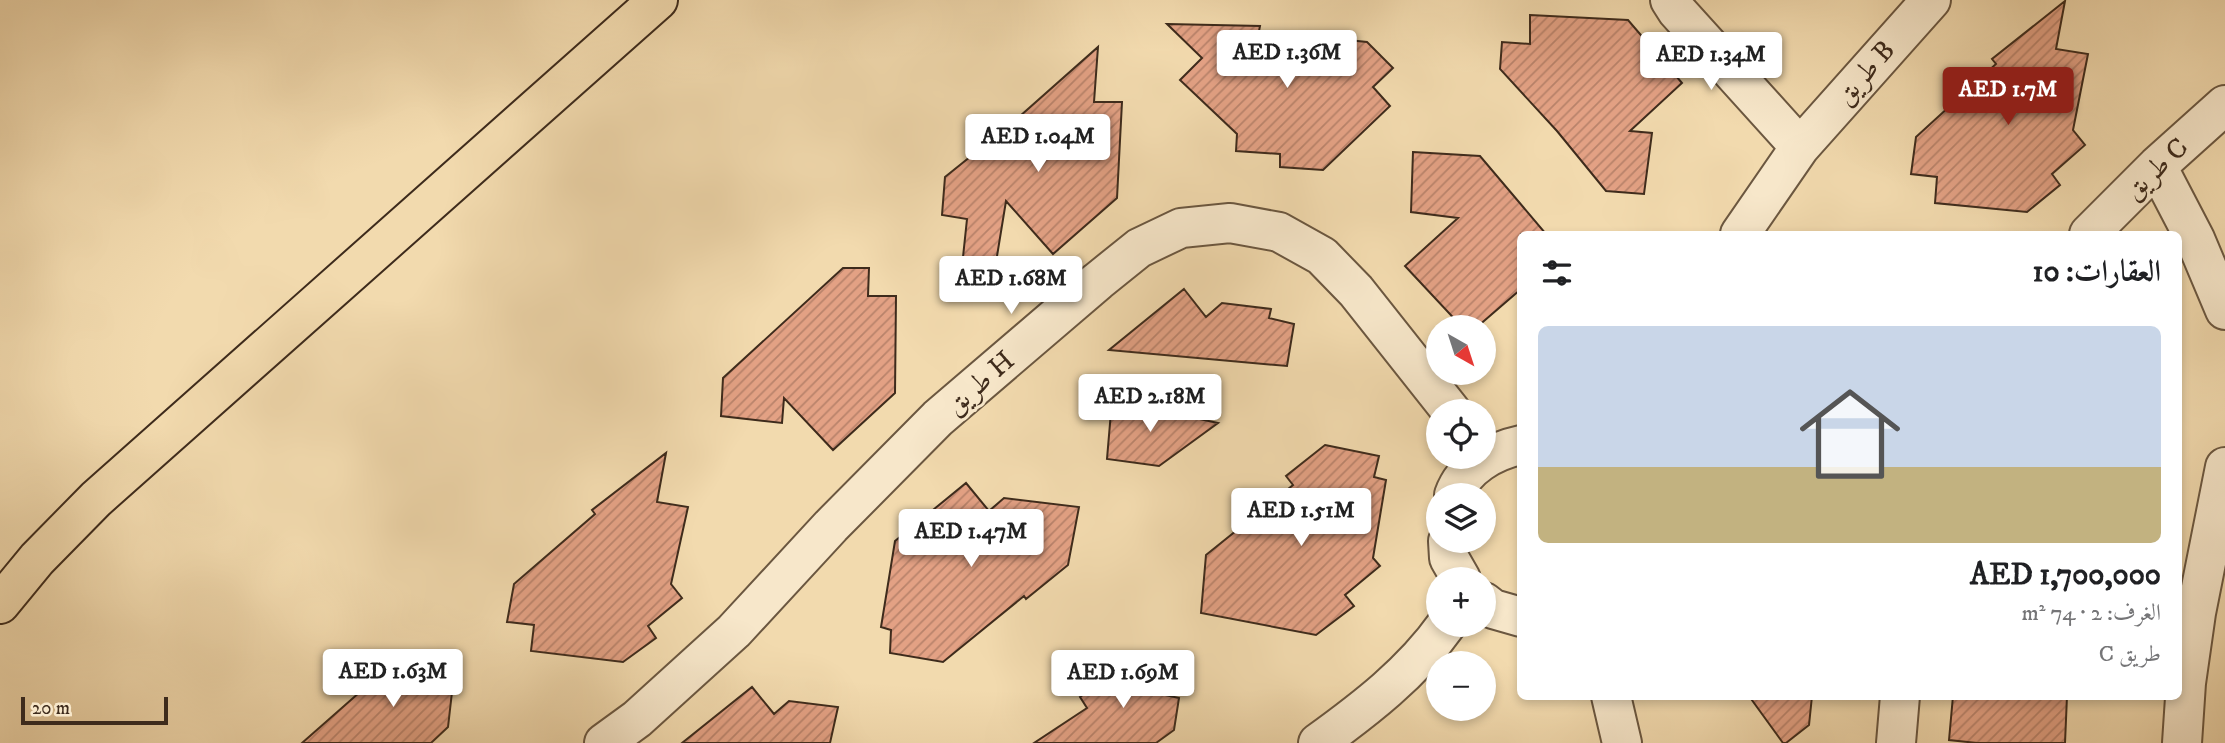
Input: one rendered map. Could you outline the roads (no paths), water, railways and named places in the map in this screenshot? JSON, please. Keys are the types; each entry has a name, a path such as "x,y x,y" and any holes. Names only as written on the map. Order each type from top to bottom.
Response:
{"highway":[{"path":"0,604 37,559 96,499 658,0"}],"street":[{"path":"1670,0 1800,147"},
{"name":"طريق B","path":"1742,231 1800,147 1931,0"},
{"name":"طريق C","path":"2092,231 2157,166 2225,105"},
{"path":"2157,166 2195,239 2225,310"},
{"name":"طريق H","path":"604,743 637,719 734,631 831,526 938,418 1108,272 1139,248 1181,228 1230,223 1279,232 1322,256 1356,291 1442,399"},
{"path":"1459,483 1497,451"},
{"path":"2182,743 2186,683 2196,612 2225,467"},
{"path":"1496,610 1517,616"},
{"path":"1318,743 1382,694 1415,663 1436,637"},
{"path":"1612,700 1622,743"},
{"path":"1896,743 1900,700"}]}
